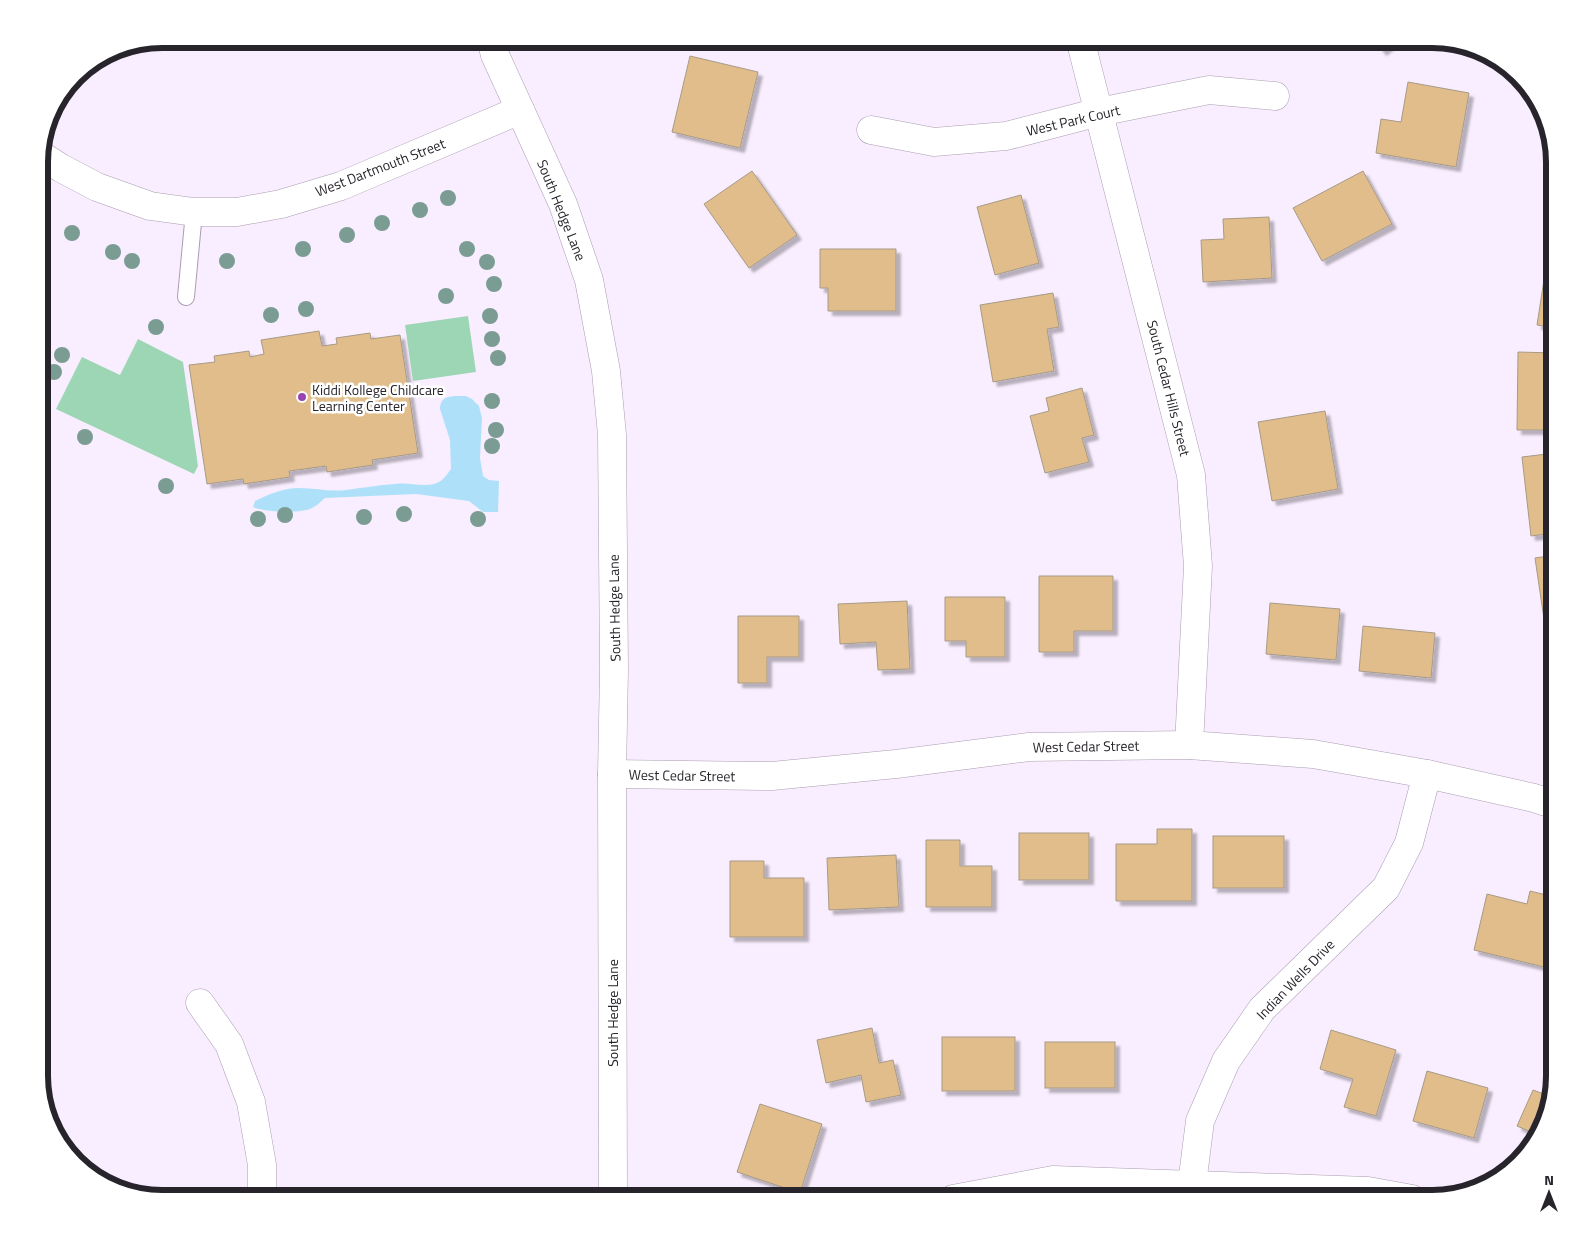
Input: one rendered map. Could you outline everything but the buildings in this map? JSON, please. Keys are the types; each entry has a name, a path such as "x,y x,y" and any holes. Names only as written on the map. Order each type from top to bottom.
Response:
{"street":[{"name":"South Hedge Lane","path":"493,48 563,204 589,280 606,371 612,435 614,670 612,774 613,1190"},
{"name":"South Cedar Hills Street","path":"1082,48 1191,476 1198,566 1188,745"},
{"name":"West Park Court","path":"871,130 934,142 1006,136 1099,112 1209,90 1274,96"},
{"name":"West Dartmouth Street","path":"48,160 97,187 150,206 194,212 237,212 281,204 341,186 520,110"},
{"name":"West Cedar Street","path":"612,774 772,776 896,764 1029,747 1188,745 1314,754 1427,774 1546,802"},
{"name":"Indian Wells Drive","path":"1192,1190 1200,1121 1226,1061 1262,1009 1386,888 1409,843 1427,774"},
{"path":"200,1002 229,1044 251,1102 262,1165 262,1190"},
{"path":"1000,1190 1053,1180 1169,1190"}],"lane":[{"path":"186,297 194,212"}],"green space":[{"path":"468,316 476,372 413,381 405,325"},
{"path":"138,339 183,362 198,466 194,474 56,409 82,357 120,375"}],"water":[{"path":"466,396 479,406 482,418 480,458 483,476 489,480 499,481 498,512 483,512 469,501 416,494 325,498 307,510 291,512 253,507 255,501 260,498 293,488 340,490 400,484 429,485 439,482 451,469 450,440 440,409 441,404 448,397"}],"place":[{"name":"Kiddi Kollege Childcare Learning Center","path":"302,397"}]}
